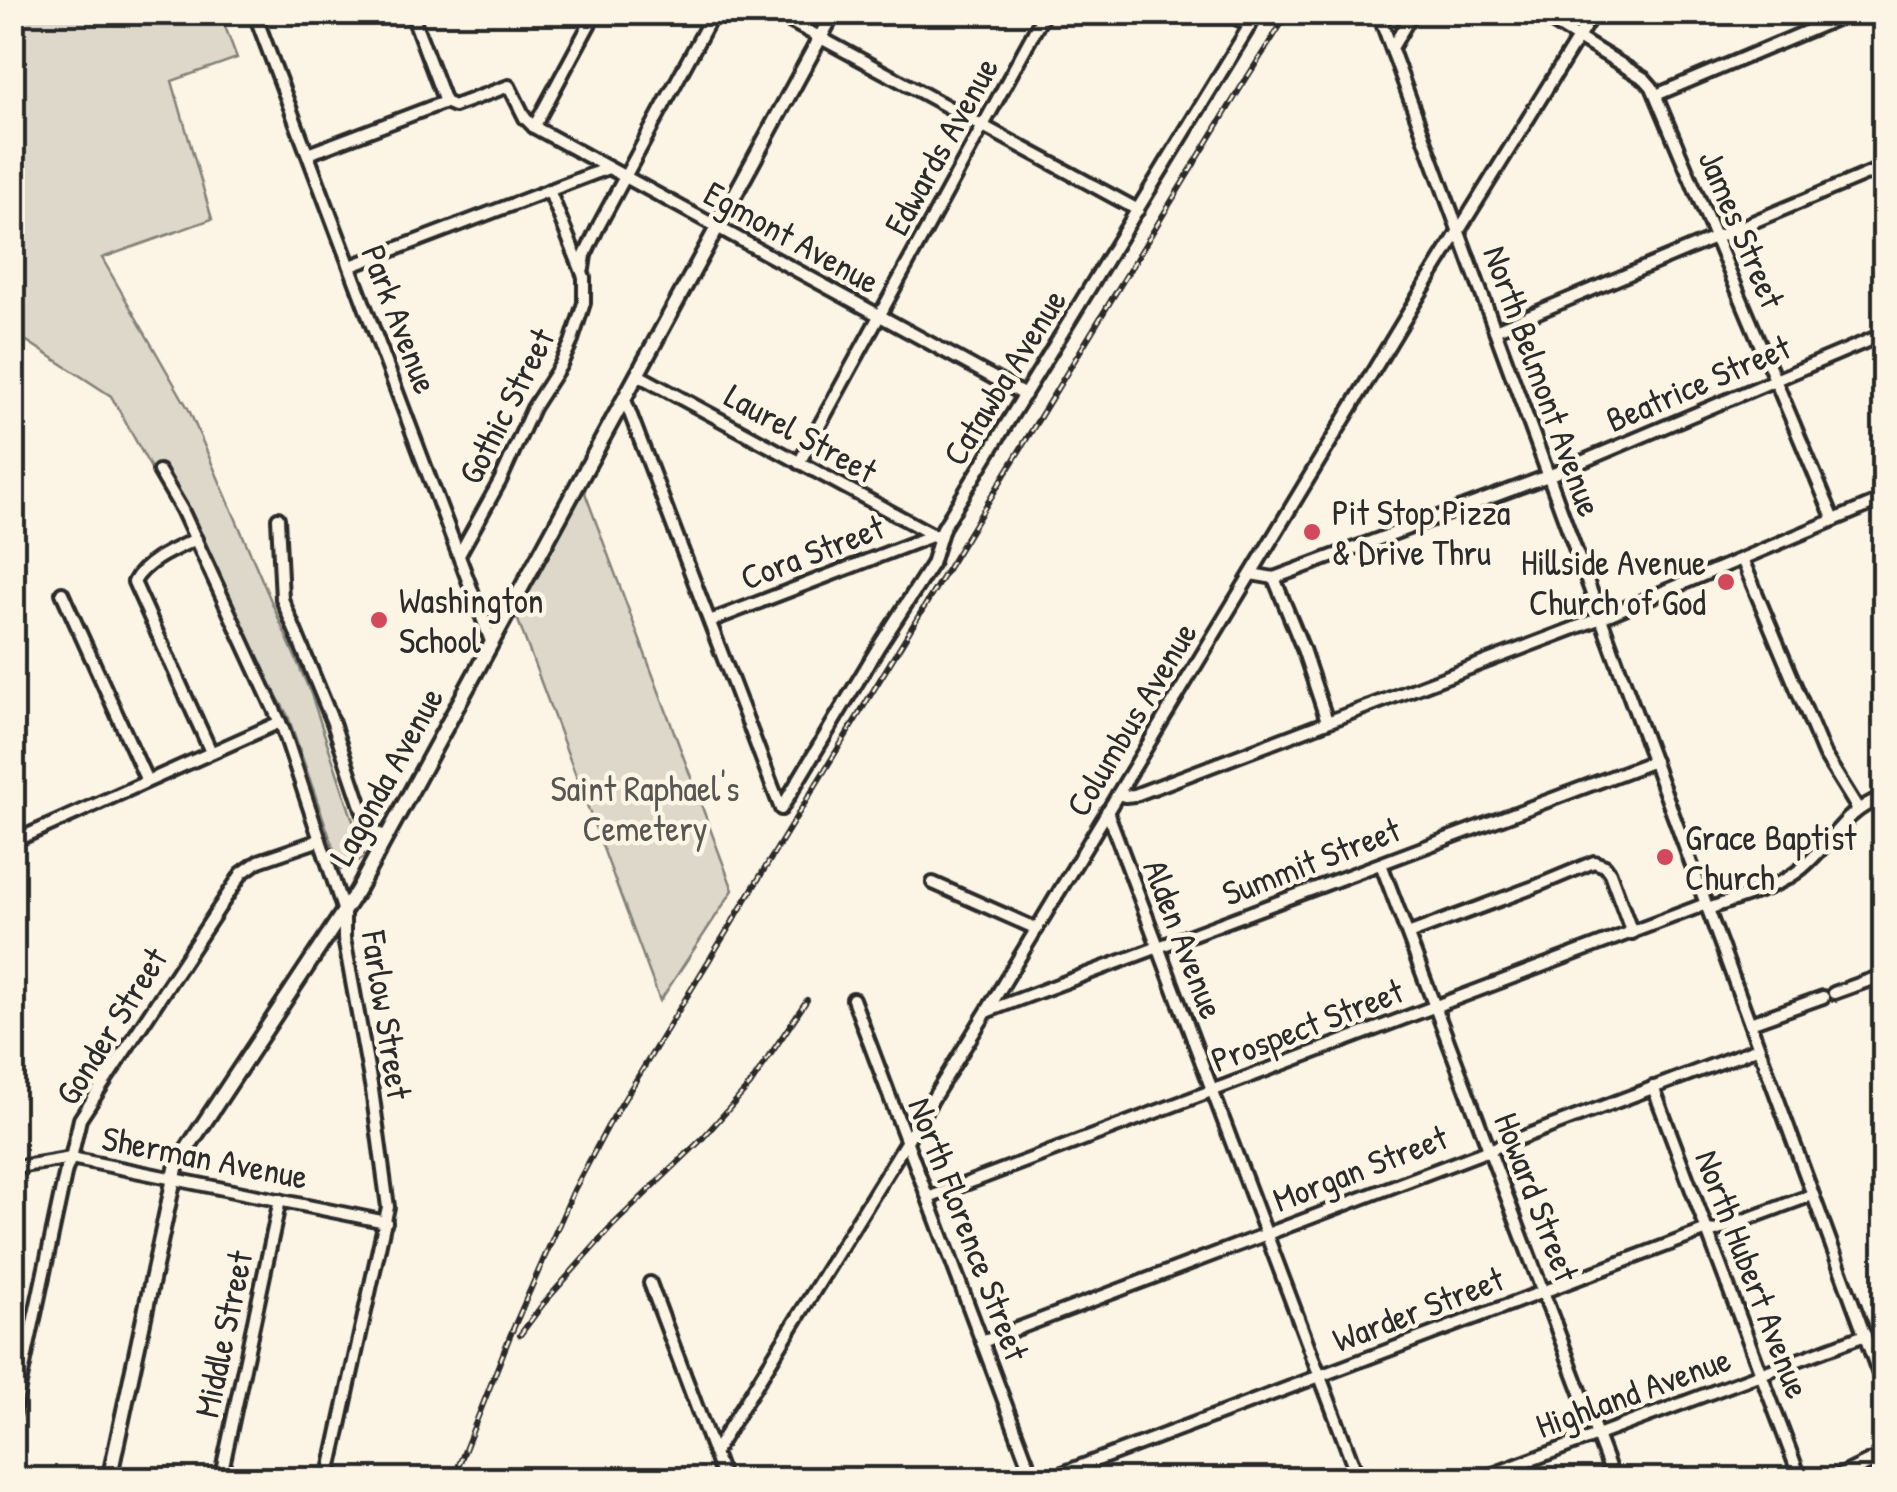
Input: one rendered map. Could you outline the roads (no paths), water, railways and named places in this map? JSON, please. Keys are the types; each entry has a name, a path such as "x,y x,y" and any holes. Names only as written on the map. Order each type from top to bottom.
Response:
{"main road":[{"name":"Lagonda Avenue","path":"109,1480 177,1164 344,912 834,12"},
{"path":"1833,1480 1884,1455"}],"street":[{"name":"Park Avenue","path":"254,12 493,644"},
{"path":"411,12 444,102"},
{"path":"308,154 444,102 454,106 509,86 524,118 534,127 596,12"},
{"name":"Gothic Street","path":"459,555 500,481 533,408 571,343 584,303 584,256 714,12"},
{"path":"773,12 1138,210"},
{"name":"Edwards Avenue","path":"799,463 1045,12"},
{"path":"1226,12 1250,26"},
{"name":"Catawba Avenue","path":"710,621 781,808 932,564 938,550 936,537 1258,12"},
{"name":"North Belmont Avenue","path":"1378,12 1884,1388"},
{"path":"1392,48 1414,12"},
{"name":"James Street","path":"1536,12 1645,80 1656,95 1834,520"},
{"name":"Columbus Avenue","path":"714,1452 1594,12"},
{"path":"1656,95 1854,12"},
{"name":"Egmont Avenue","path":"534,127 1024,395"},
{"path":"1494,330 1884,167"},
{"path":"350,266 608,168"},
{"name":"Gothic Street","path":"550,190 584,276"},
{"name":"Beatrice Street","path":"1274,578 1548,476 1884,334"},
{"name":"Laurel Street","path":"638,376 936,537"},
{"path":"625,400 710,621"},
{"name":"Farlow Street","path":"159,471 196,539 280,722 344,912 344,938 370,1074 388,1207 328,1480"},
{"path":"1118,794 1134,795 1601,618 1884,499"},
{"path":"278,518 282,599 332,720 368,827 387,836"},
{"name":"Cora Street","path":"710,621 936,537"},
{"path":"196,539 148,566 134,582 211,752"},
{"path":"1742,559 1824,754 1858,808 1884,796"},
{"path":"1251,574 1274,578 1327,721"},
{"path":"62,592 147,781"},
{"path":"12,842 280,722"},
{"name":"Summit Street","path":"987,1011 1654,761"},
{"name":"Prospect Street","path":"928,1198 1632,932 1792,876 1858,808"},
{"name":"Alden Avenue","path":"1107,811 1359,1480"},
{"name":"Gonder Street","path":"12,1421 80,1119 242,873 259,861 320,840"},
{"path":"1408,934 1594,862 1610,873 1632,932"},
{"name":"Howard Street","path":"1381,864 1614,1480"},
{"path":"933,883 1037,929"},
{"path":"1750,1023 1884,975"},
{"name":"North Florence Street","path":"853,998 1032,1474"},
{"name":"Morgan Street","path":"982,1342 1758,1048"},
{"name":"North Hubert Avenue","path":"1654,1087 1801,1480"},
{"name":"Sherman Avenue","path":"12,1168 71,1158 386,1222"},
{"name":"Warder Street","path":"1044,1480 1812,1194"},
{"name":"Middle Street","path":"220,1480 280,1200"},
{"path":"650,1284 724,1480"},
{"name":"Highland Avenue","path":"1476,1480 1864,1334"},
{"path":"1003,1480 1032,1474"}],"railway":[{"path":"453,1480 510,1336 574,1190 608,1126 1289,12"},
{"path":"520,1335 613,1225 700,1141 750,1085 807,1000"}],"place":[{"name":"Pit Stop Pizza & Drive Thru","path":"1312,532"},
{"name":"Hillside Avenue Church of God","path":"1726,582"},
{"name":"Washington School","path":"379,620"},
{"name":"Grace Baptist Church","path":"1665,857"}],"park label":[{"name":"Saint Raphael's Cemetery","path":"645,808"}]}
